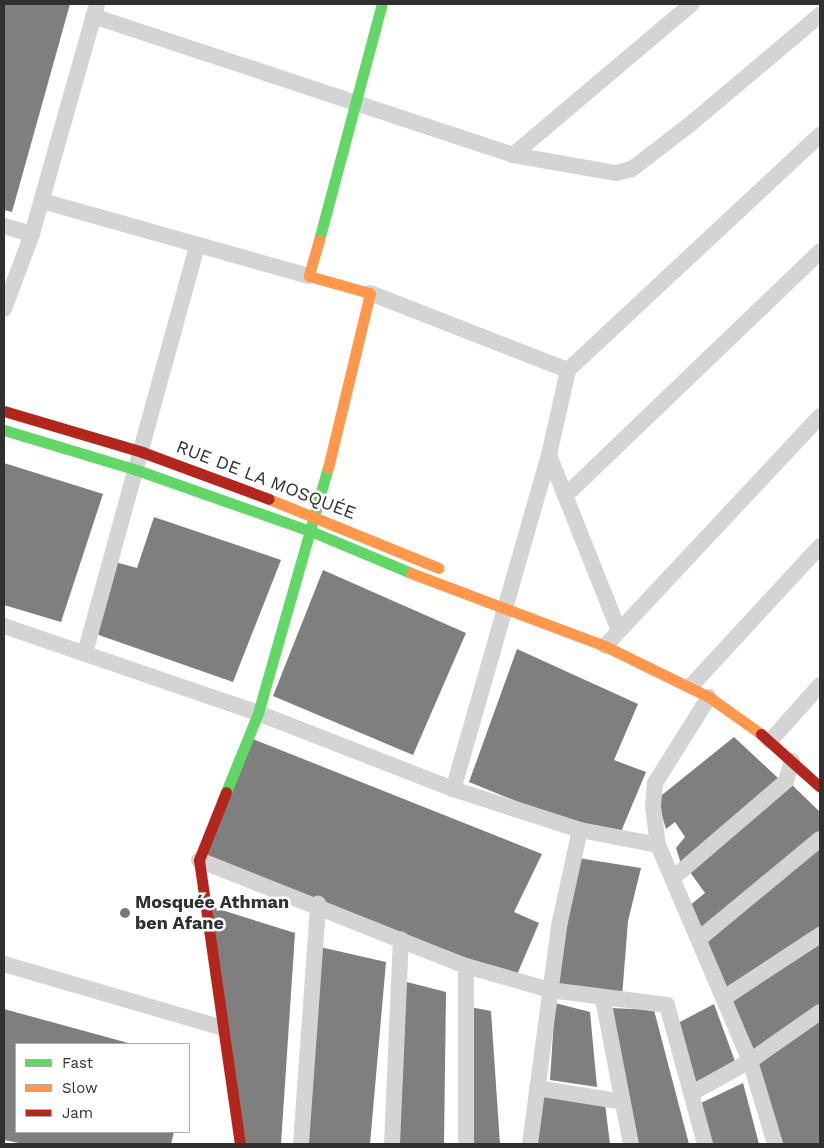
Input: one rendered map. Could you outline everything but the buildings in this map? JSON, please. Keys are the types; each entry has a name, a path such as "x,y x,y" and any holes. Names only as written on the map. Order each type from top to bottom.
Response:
{"main road":[{"path":"240,1144 220,1027 199,860 258,713 314,532 316,516 370,293 309,276 382,4"},
{"name":"RUE DE LA MOSQUÉE","path":"4,411 142,452 316,516 483,587 505,608"},
{"path":"4,430 137,470 314,532 483,604 505,608 605,646 691,686 709,697 770,741 820,787"}],"street":[{"path":"513,155 692,4"},
{"path":"4,309 32,234 95,10 355,102 513,155 595,173 632,170 820,15"},
{"path":"453,789 549,455 568,370 820,135"},
{"path":"42,201 309,276"},
{"path":"4,226 32,234"},
{"path":"85,652 142,452 197,245"},
{"path":"566,495 820,251"},
{"path":"370,293 568,370"},
{"path":"605,646 820,416"},
{"path":"549,455 619,631"},
{"path":"691,686 820,546"},
{"path":"4,626 85,652 258,713 453,789 580,830 658,845"},
{"path":"770,741 820,685"},
{"path":"709,697 655,783 653,806 658,845 750,1061 775,1144"},
{"path":"673,878 786,781 792,761"},
{"path":"530,1144 550,990 580,830"},
{"path":"699,939 820,840"},
{"path":"199,860 318,904 466,966 550,990 604,999 667,1005 705,1144"},
{"path":"301,1144 318,904"},
{"path":"724,998 820,935"},
{"path":"392,1144 401,939"},
{"path":"4,964 220,1027"},
{"path":"466,966 466,1144"},
{"path":"604,999 631,1144"},
{"path":"692,1093 750,1061 820,1012"},
{"path":"537,1088 623,1102"}],"traffic: fast":[{"path":"319,240 382,4"},
{"path":"4,430 137,470 313,532 411,573"},
{"path":"226,792 258,713 328,468"}],"traffic: slow":[{"path":"319,240 309,276 370,293 328,468"},
{"path":"269,499 439,568"},
{"path":"411,573 605,646 709,697 761,734"}],"traffic: jam":[{"path":"4,411 142,452 269,499"},
{"path":"761,734 820,787"},
{"path":"226,792 199,860 240,1144"}],"place":[{"name":"Mosquée Athman ben Afane","path":"125,913"}]}
